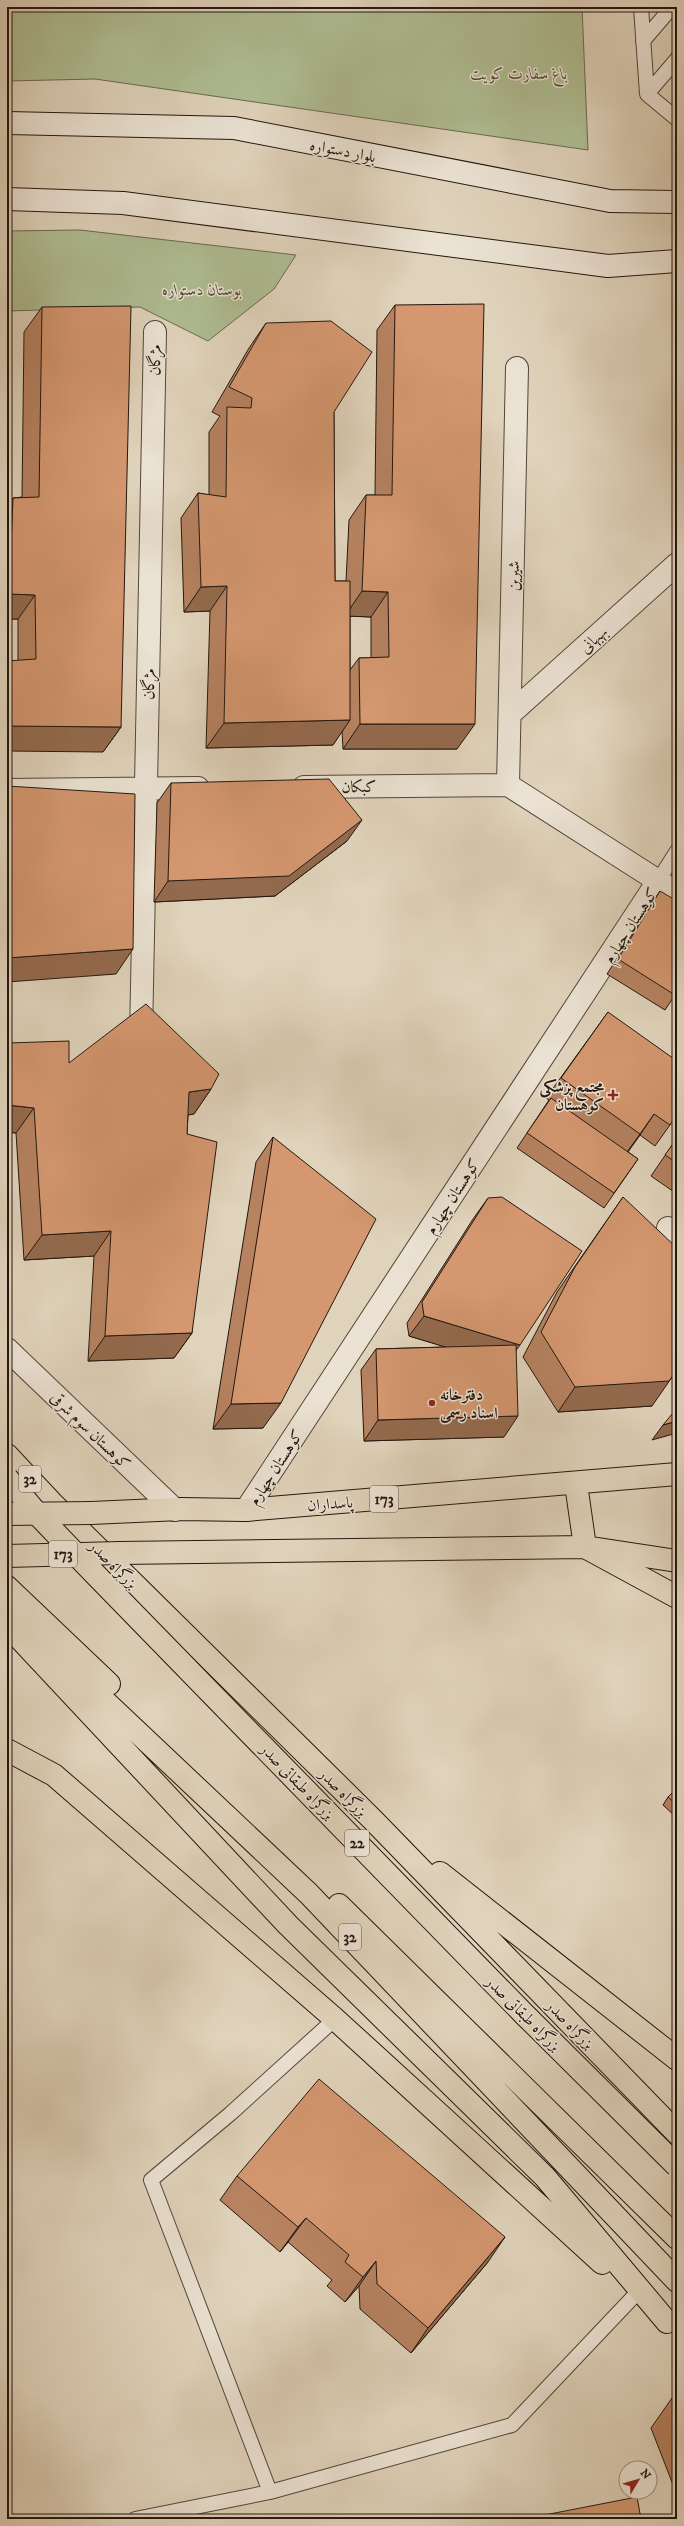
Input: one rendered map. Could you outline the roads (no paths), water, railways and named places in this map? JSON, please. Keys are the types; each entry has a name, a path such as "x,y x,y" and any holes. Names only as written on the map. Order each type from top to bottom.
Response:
{"main road":[{"name":"بزرگراه صدر","path":"7,1455 58,1508 373,1820 677,2133"},
{"name":"پاسداران","path":"7,1514 246,1510 576,1484 677,1474"},
{"name":"بزرگراه طبقاتی صدر","path":"7,1478 40,1517 90,1569 524,2014 677,2166"},
{"path":"576,1484 585,1547 677,1597"},
{"name":"173","path":"7,1556 118,1553 585,1547 677,1561"},
{"path":"7,1587 316,1882 677,2238"},
{"name":"32","path":"7,1609 309,1894 677,2281"},
{"path":"7,1625 288,1925 545,2177 672,2328"},
{"path":"7,1750 54,1775 335,2019 672,2328"},
{"path":"373,1820 677,2059"}],"street":[{"name":"بلوار دستواره","path":"7,123 234,128 610,202 677,202"},
{"path":"7,199 123,203 608,266 677,261"},
{"name":"مژگان","path":"141,1036 155,332"},
{"name":"شیرین","path":"508,785 518,368"},
{"name":"بهبهانی","path":"510,714 677,564"},
{"path":"508,785 677,893"},
{"name":"کبکان","path":"280,787 508,785"},
{"path":"7,790 217,788"},
{"name":"کوهستان چهارم","path":"246,1510 658,881"},
{"name":"کوهستان سوم شرقی","path":"7,1349 175,1510"}],"lane":[{"path":"641,7 647,94 677,119"},
{"path":"643,41 672,7"},
{"path":"647,94 677,59"},
{"path":"658,881 677,851"},
{"path":"270,2492 151,2180 230,2114 335,2019"},
{"path":"135,2519 270,2492 512,2425 636,2294"}],"place":[{"name":"مجتمع پزشکی کوهستان","path":"613,1095"},
{"name":"دفترخانه اسناد رسمی","path":"432,1403"}],"park label":[{"name":"باغ سفارت کویت","path":"519,73"},
{"name":"بوستان دستواره","path":"202,289"}]}
